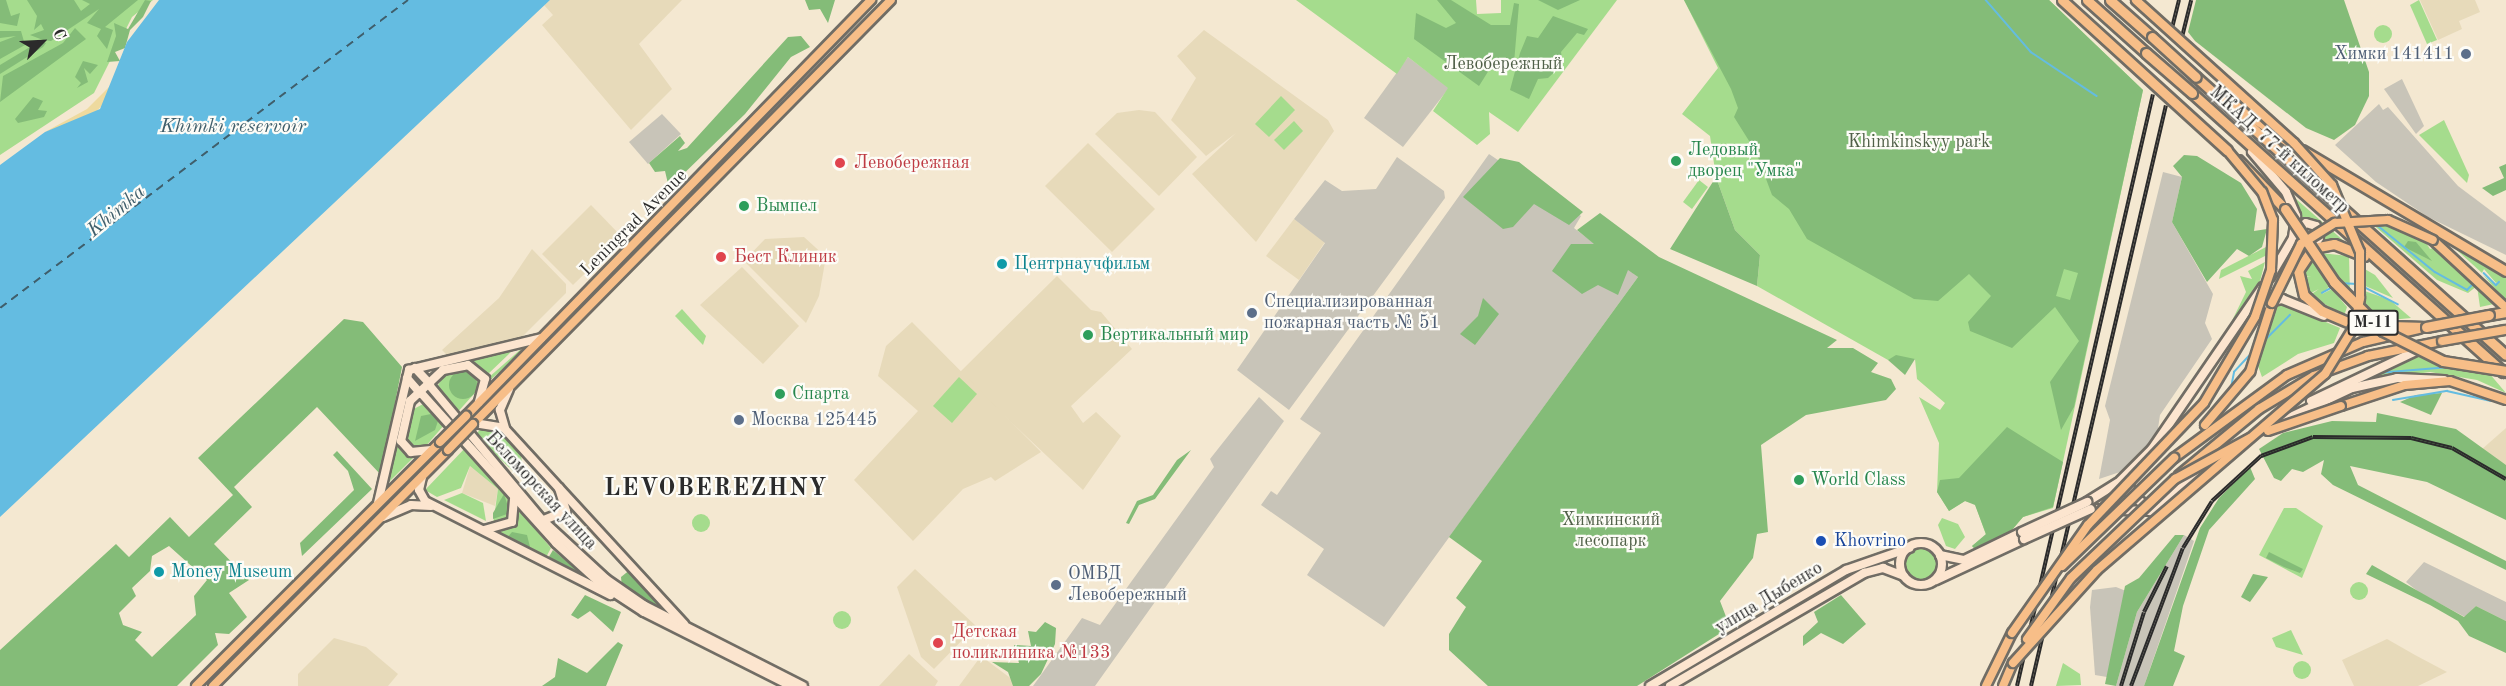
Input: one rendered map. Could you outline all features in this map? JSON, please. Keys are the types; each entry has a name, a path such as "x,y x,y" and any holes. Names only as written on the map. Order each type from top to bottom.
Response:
{"highway":[{"name":"М-11","path":"2062,0 2228,150 2271,192 2334,282 2383,331 2443,361 2506,373"},
{"name":"МКАД, 77-й километр","path":"2087,0 2506,373"},
{"name":"МКАД, 77-й километр","path":"2110,0 2506,355"},
{"path":"2196,77 2310,155 2506,271"},
{"name":"М-11","path":"2313,248 2301,261 2299,285 2310,303 2337,320 2367,327 2426,327 2489,315 2504,308"},
{"path":"2313,248 2346,248 2403,283"}],"main road":[{"name":"Leningrad Avenue","path":"431,450 545,336 871,0"},
{"name":"Leningrad Avenue","path":"423,476 891,0"},
{"path":"2013,663 2097,570 2325,374 2354,327 2360,298 2360,252 2332,185 2294,143 2136,0"},
{"path":"2223,121 2286,192 2296,216 2295,233"},
{"path":"1986,686 2049,579 2088,525 2204,403 2236,356 2258,310 2274,254 2273,220 2262,192 2228,150"},
{"path":"2049,579 2174,458 2244,383 2278,282 2311,235 2361,217 2401,224 2433,240 2504,308"},
{"path":"2158,507 2139,505 2128,490 2142,460 2242,320 2295,233 2306,223 2316,226 2319,238 2313,248"},
{"path":"2242,320 2271,298 2337,320"},
{"path":"2174,458 2268,385 2331,353 2426,327"},
{"path":"2004,684 2013,663 2071,578 2175,479 2277,397 2337,366 2442,341 2505,330"},
{"path":"378,504 407,378 415,368 545,336"},
{"path":"2089,505 2116,506 2146,512 2158,507 2207,466 2355,376 2442,341"},
{"path":"431,450 411,453 401,441 406,406 422,394 442,370 472,366 485,379 479,403"},
{"name":"Беломорская улица","path":"415,368 542,520 621,591 803,686"},
{"path":"2287,416 2374,382 2419,377 2450,381 2506,400"},
{"name":"Беломорская улица","path":"407,378 568,555 624,601 791,686"},
{"path":"2175,479 2250,438 2405,385 2450,381"},
{"path":"508,432 500,410 512,385"},
{"path":"474,424 489,421 508,432 688,628"},
{"path":"196,686 431,450"},
{"path":"2023,535 1932,582 1916,585 1904,576 1901,561 1909,548 1928,544 1940,555 1964,560 2089,505 2142,460"},
{"path":"423,476 420,494 436,507 624,601"},
{"path":"213,686 423,476"},
{"path":"542,520 555,520 566,510 559,488"},
{"path":"484,530 502,529 514,518 517,504 509,490"},
{"path":"381,519 411,505 436,507"},
{"name":"улица Дыбенко","path":"1650,686 1846,570 1909,548"},
{"path":"1932,582 1941,570 1940,555"},
{"name":"улица Дыбенко","path":"1670,686 1864,573 1883,568 1904,576"}],"shaded area":[{"path":"550,0 682,0 639,44 672,89 631,130 542,25 553,15 544,5"},
{"path":"2420,0 2475,0 2480,12 2459,21 2462,29 2438,40"},
{"path":"1204,30 1328,120 1334,131 1256,242 1192,174 1236,133 1206,156 1171,120 1196,78 1177,56"},
{"path":"1408,57 1449,88 1403,147 1364,118"},
{"path":"2402,79 2424,126 2416,134 2384,89"},
{"path":"2379,104 2383,110 2388,107 2458,186 2506,222 2506,255 2428,217 2376,182 2335,145"},
{"path":"1139,110 1155,112 1197,157 1159,196 1095,134 1117,113"},
{"path":"662,114 681,134 648,164 629,142"},
{"path":"1088,143 1155,209 1112,252 1045,186"},
{"path":"1489,154 1581,216 1574,228 1638,277 1384,627 1307,575 1324,549 1261,505 1271,491 1277,495 1321,433 1300,419"},
{"path":"1397,157 1444,191 1445,198 1289,410 1237,370 1325,243 1294,219 1325,180 1342,191 1376,189"},
{"path":"2163,172 2182,177 2172,222 2213,294 2205,323 2212,339 2160,415 2156,442 2123,471 2099,479 2110,420 2105,406"},
{"path":"591,205 622,237 573,285 542,254"},
{"path":"1294,219 1325,242 1299,280 1266,256"},
{"path":"804,237 826,257 819,296 806,323 744,261 765,239"},
{"path":"532,249 566,284 566,293 516,343 449,357 442,350 499,298"},
{"path":"742,267 799,326 763,364 700,305"},
{"path":"1057,276 1091,310 1101,312 1132,349 1071,406 1083,423 1096,412 1121,436 1083,490 959,373"},
{"path":"912,322 1041,452 995,481 991,477 963,489 913,541 854,480 918,411 878,376 886,346"},
{"path":"1259,397 1284,421 1095,686 1033,686 1082,618 1100,625 1214,467 1210,459"},
{"path":"2506,428 2506,465 2481,450"},
{"path":"470,466 498,489 495,506 462,493"},
{"path":"2184,535 2194,541 2144,686 2116,686 2137,612"},
{"path":"2424,562 2506,602 2506,621 2476,606 2465,617 2420,593 2406,582"},
{"name":"Детская поликлиника №133","path":"915,569 976,626 934,669 921,657 897,587"},
{"path":"2116,587 2126,591 2107,677 2095,675 2090,607 2092,590"},
{"path":"334,638 366,647 398,674 388,686 298,686 298,674"},
{"path":"2387,639 2447,672 2418,686 2354,686 2342,660"},
{"path":"909,654 938,681 935,686 879,686"},
{"path":"981,656 1017,683 1014,686 959,686"}],"green space":[{"path":"0,0 153,0 132,17 94,93 0,155"},
{"path":"0,0 6,0 11,16 20,13 17,26 0,23"},
{"path":"27,0 74,0 81,11 90,4 82,0 138,0 105,27 113,30 107,49 97,36 101,29 87,23 99,9 51,41 43,40 30,35 44,30 41,24 34,30 37,16"},
{"path":"145,0 151,1 143,17 130,30 125,48 115,52 120,61 107,62 116,36 114,23 128,29"},
{"path":"805,0 835,0 828,23 820,9 809,10"},
{"name":"Левобережный","path":"1296,0 1476,0 1477,14 1501,13 1501,0 1617,0 1518,132 1489,112 1490,134 1477,145 1433,111 1448,88 1408,57 1397,74"},
{"path":"1437,0 1451,0 1491,25 1510,25 1514,3 1519,4 1514,63 1496,59 1479,86 1414,39 1416,13 1446,28 1456,23"},
{"path":"1538,0 1580,0 1558,10"},
{"name":"Khimkinskyy park","path":"1684,0 2049,0 2143,90 2053,508 2023,517 2011,531 1975,549 1972,546 1986,535 1975,504 1965,501 1949,511 1937,492 1939,443 1919,397 1940,410 1945,403 1917,379 1915,359 1888,360 1757,286 1760,255 1735,230 1716,177 1710,136 1682,114 1718,68"},
{"name":"Khimkinskyy park","path":"1684,0 2049,0 2143,90 2074,407 2061,430 2050,382 2079,341 2055,307 2012,348 1970,331 1968,322 1991,296 1969,274 1938,301 1914,299 1807,239 1789,209 1772,195 1756,152 1734,117 1738,108 1731,89","holes":["2064,269 2078,273 2070,300 2056,296"]},
{"path":"2196,0 2344,0 2369,72 2369,96 2355,125 2334,140 2306,128 2195,41 2188,32"},
{"path":"2419,0 2437,40 2427,44 2410,5"},
{"path":"1553,16 1588,29 1584,35 1577,33 1561,52 1563,64 1548,78 1538,79 1529,99 1510,90 1520,53 1527,36 1538,38"},
{"path":"2379,25 2387,25 2392,30 2390,41 2379,43 2374,38 2374,30"},
{"path":"75,28 86,39 0,102 3,76 63,43"},
{"path":"0,31 21,31 25,45 0,59 0,42 16,36 0,38"},
{"path":"801,36 810,47 791,57 745,114 669,188 665,171 655,172 649,163 680,136 685,143 678,151 687,148 788,37"},
{"path":"40,41 46,43 43,47 0,74 0,65"},
{"path":"83,61 98,65 90,74 84,68 88,82 77,88 81,83 75,77"},
{"path":"1281,96 1295,110 1269,137 1255,124"},
{"path":"33,97 43,101 38,110 47,111 44,117 18,123 15,119"},
{"path":"2444,120 2469,175 2467,183 2419,135"},
{"path":"1294,121 1303,131 1284,150 1274,140"},
{"path":"2184,155 2197,156 2241,183 2257,209 2254,231 2267,229 2262,247 2249,256 2237,249 2207,282 2172,222 2182,177 2173,166"},
{"path":"1500,158 1519,162 1583,212 1569,225 1534,204 1513,227 1503,229 1463,197"},
{"path":"2506,164 2506,190 2493,196 2482,188 2504,178 2499,167"},
{"path":"1716,177 1735,230 1760,255 1757,286 1670,249"},
{"path":"1699,180 1708,187 1692,209 1683,202"},
{"path":"2294,198 2345,242 2322,241 2319,224 2299,222"},
{"name":"Химкинский лесопарк","path":"1600,213 1659,257 1837,340 1827,348 1853,348 1878,363 1871,372 1891,379 1896,389 1886,400 1806,415 1761,445 1768,532 1757,534 1753,558 1720,601 1730,627 1637,686 1488,686 1449,650 1449,634 1466,607 1456,598 1482,561 1449,537 1638,277 1628,270 1618,295 1598,285 1582,294 1552,271 1571,244 1594,244 1577,230"},
{"path":"2370,222 2397,227 2425,241 2430,249 2436,247 2454,261 2494,304 2480,307 2477,286 2468,293 2437,280"},
{"path":"2408,241 2416,242 2432,261 2404,247"},
{"path":"2449,243 2506,277 2506,301 2483,275 2495,285 2500,281 2496,283 2484,269 2482,273"},
{"path":"2268,246 2267,255 2219,279 2221,270"},
{"path":"2320,253 2349,256 2350,294 2328,267"},
{"path":"2310,257 2330,286 2322,294 2332,289 2347,307 2344,316 2310,295 2319,289 2309,294 2302,278 2311,276 2302,277"},
{"path":"2265,262 2259,285 2226,333 2246,292 2240,276 2252,279 2248,271"},
{"path":"2363,268 2375,275 2393,298 2363,285"},
{"path":"2362,290 2390,300 2411,318 2380,321 2361,305"},
{"path":"1483,298 1499,314 1475,345 1460,334 1478,316"},
{"path":"2276,301 2340,328 2334,343 2298,354 2262,377 2258,366"},
{"path":"682,309 706,336 703,345 675,316"},
{"path":"344,319 363,322 402,367 381,475 317,407 234,487 252,507 214,544 249,580 229,593 247,617 229,634 215,633 218,645 177,686 0,686 0,650 116,544 129,557 170,517 189,537 233,495 198,458","holes":["169,546 207,580 194,596 196,615 152,657 135,640 142,632 123,625 119,613 136,596 132,588 150,571 152,556"]},
{"path":"521,349 519,355 488,382 488,378"},
{"path":"512,351 487,375 477,364 464,361"},
{"path":"1896,355 1915,359 1905,375 1888,360"},
{"path":"2416,355 2489,373 2506,393 2477,380 2430,372 2358,382"},
{"path":"465,369 479,378 481,386 456,414 437,387 444,375"},
{"path":"463,371 473,375 477,385 473,395 463,399 453,395 449,385 453,375"},
{"path":"959,377 977,394 952,423 933,406"},
{"path":"2442,393 2431,415 2400,402 2416,395"},
{"path":"425,403 445,424 425,447 415,449 405,439 410,411"},
{"path":"2377,413 2456,429 2506,465 2506,520 2427,482 2350,466 2358,485 2506,561 2506,570 2333,485 2321,474 2324,460 2303,472 2292,469 2281,481 2274,478 2259,449 2283,433 2332,421 2376,422"},
{"path":"431,414 438,421 435,430 415,441 421,416"},
{"path":"2007,427 2063,462 2053,507 2023,517 2011,531 1975,549 1972,546 1986,534 1975,505 1965,501 1949,511 1937,492 1940,480 1959,478"},
{"path":"481,428 498,430 521,455 525,482 475,436"},
{"path":"397,435 400,447 414,457 388,483"},
{"path":"467,446 512,498 505,522 493,525 498,489 470,466 461,488 437,497 425,490"},
{"path":"1191,450 1155,499 1139,505 1129,524 1126,523 1137,501 1153,495 1177,460"},
{"path":"337,451 372,489 302,556 300,543 354,490 348,471 333,455"},
{"path":"2250,467 2255,479 2209,530 2183,606 2174,651 2185,656 2173,686 2144,686 2200,528 2219,498"},
{"path":"462,493 483,503 486,521 444,500"},
{"path":"504,494 510,513 493,519 493,513"},
{"path":"2284,508 2296,508 2323,526 2302,578 2259,555"},
{"path":"520,511 551,548 544,561 496,534 512,526"},
{"path":"701,514 707,517 710,523 707,529 701,532 695,529 692,523 695,517"},
{"path":"1942,518 1958,524 1965,537 1955,549 1946,546 1938,525"},
{"path":"512,532 527,535 530,547 506,539"},
{"path":"2175,535 2184,535 2137,612 2116,686 2105,684 2125,586 2139,578"},
{"path":"1921,547 1933,552 1938,564 1933,576 1921,581 1909,576 1904,564 1909,552"},
{"path":"553,550 582,574 581,578 547,560"},
{"path":"2269,552 2303,569 2300,573 2266,558"},
{"path":"1875,560 1876,565 1762,629 1759,624"},
{"path":"2372,565 2464,617 2476,606 2506,621 2506,653 2469,636 2458,621 2430,605 2366,574"},
{"path":"631,569 668,611 666,614 622,588 621,577"},
{"path":"2253,574 2268,577 2250,602 2241,597"},
{"path":"2355,582 2363,582 2368,587 2366,598 2355,600 2350,595 2350,587"},
{"path":"585,595 621,612 613,632 590,611 578,619 571,615"},
{"path":"1841,595 1866,624 1843,644 1821,633 1803,646 1803,636 1818,622 1814,612"},
{"path":"838,611 846,611 851,616 849,627 838,629 833,624 833,616"},
{"path":"1045,622 1056,628 1055,644 1041,674 1029,686 1013,686 1008,672 992,662 1019,663 1014,645 1031,646 1028,631 1036,632"},
{"path":"2291,630 2303,655 2276,647 2272,638"},
{"path":"618,642 623,645 606,686 542,686 555,677 558,658 587,673"},
{"path":"2302,661 2308,664 2311,670 2308,676 2302,679 2296,676 2293,670 2296,664"},
{"path":"2063,663 2080,674 2081,685 2056,686"}],"sand":[{"path":"113,83 108,99 92,116 45,132 87,109"}],"water":[{"name":"Khimki reservoir","path":"159,0 550,0 0,517 0,165 45,132 100,109 127,42"}],"waterway":[{"path":"1986,0 2031,52 2097,96"},
{"path":"2376,224 2435,272 2467,290 2475,282"},
{"path":"2484,273 2496,285 2499,282"},
{"path":"2339,283 2357,284"},
{"path":"2322,293 2333,287"},
{"path":"2364,287 2398,304"},
{"path":"2265,340 2290,315"},
{"path":"2231,388 2234,372 2251,354"},
{"path":"2387,369 2409,360"},
{"path":"2377,373 2450,367"},
{"path":"2393,400 2447,391 2491,401"}],"ferry route":[{"path":"0,308 408,0"}],"railway":[{"path":"2172,28 2179,0"},
{"path":"2182,37 2191,0"},
{"path":"2017,686 2153,94"},
{"path":"2031,686 2166,105"},
{"path":"2131,686 2183,548 2212,501 2261,456 2313,437 2411,438 2452,448 2506,479"},
{"path":"2121,686 2144,612 2167,566"}],"place":[{"name":"Химки 141411","path":"2466,54"},
{"name":"Ледовый дворец \"Умка\"","path":"1676,161"},
{"name":"Левобережная","path":"840,163"},
{"name":"Вымпел","path":"744,206"},
{"name":"Бест Клиник","path":"721,257"},
{"name":"Центрнаучфильм","path":"1002,264"},
{"name":"Cпециализированная пожарная часть № 51","path":"1252,313"},
{"name":"Вертикальный мир","path":"1088,335"},
{"name":"Спарта","path":"780,394"},
{"name":"Москва 125445","path":"739,420"},
{"name":"World Class","path":"1799,480"},
{"name":"Khovrino","path":"1821,541"},
{"name":"Money Museum","path":"159,572"},
{"name":"ОМВД Левобережный","path":"1056,585"},
{"name":"Детская поликлиника №133","path":"938,643"}],"district":[{"name":"LEVOBEREZHNY","path":"716,490"}],"water label":[{"name":"Khimka","path":"117,212"}]}
